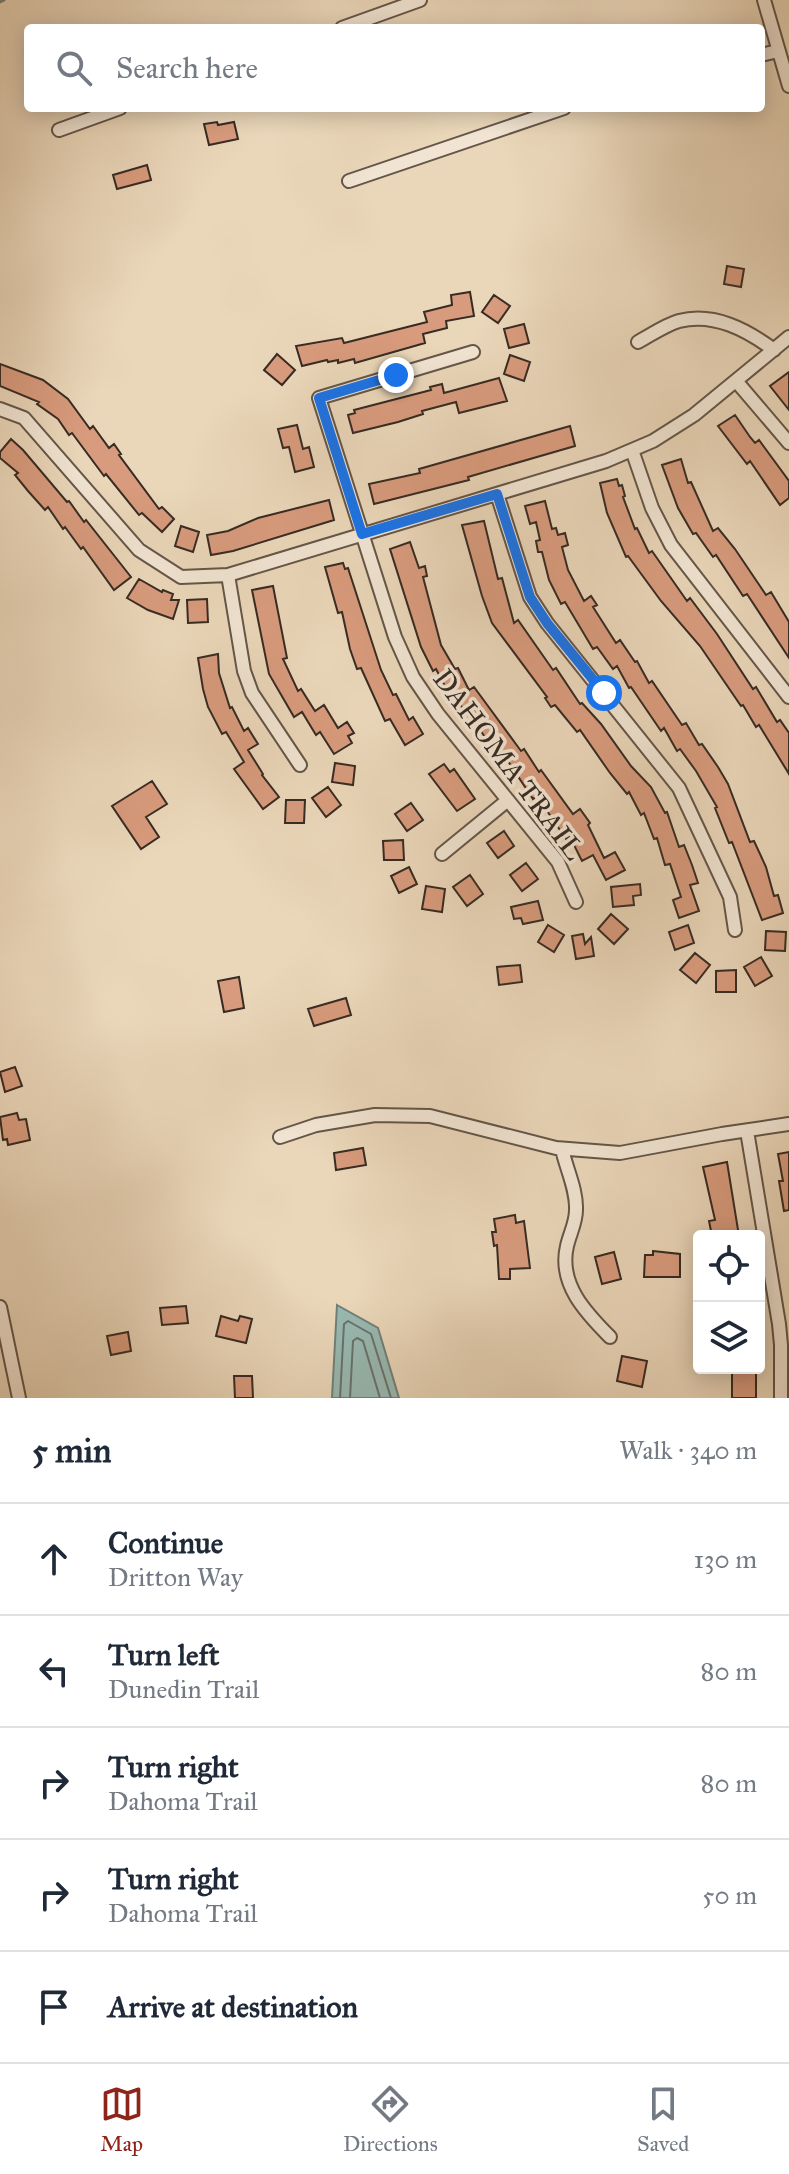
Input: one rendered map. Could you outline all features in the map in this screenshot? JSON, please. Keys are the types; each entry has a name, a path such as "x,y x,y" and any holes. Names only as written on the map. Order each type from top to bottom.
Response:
{"street":[{"path":"353,24 420,0"},
{"path":"764,0 789,86"},
{"path":"765,54 778,51"},
{"path":"59,130 109,112"},
{"path":"349,181 552,112"},
{"path":"638,342 678,321 713,318 754,335 774,350"},
{"path":"0,409 24,418 139,550 181,577 228,575 606,461 632,450 653,441 737,382 789,337"},
{"name":"DAHOMA TRAIL","path":"473,352 319,398 395,637 413,677 438,714 558,862 576,902"},
{"path":"737,382 789,443"},
{"path":"632,450 652,508 671,545 789,697"},
{"path":"497,494 530,597 547,623 679,788 730,897 735,930"},
{"path":"228,575 244,671 252,693 300,765"},
{"path":"442,854 508,800"},
{"path":"280,1137 316,1125 375,1115 430,1116 562,1149 620,1153 789,1124"},
{"path":"747,1131 779,1324 781,1398"},
{"path":"562,1149 577,1207 567,1247 567,1280 587,1314 610,1337"},
{"path":"0,1307 19,1398"}],"water":[{"path":"337,1305 378,1328 399,1398 332,1398"}],"building":[{"path":"217,122 218,125 234,122 238,139 209,145 204,124"},
{"path":"147,165 151,180 117,189 113,175"},
{"path":"727,266 744,269 741,287 724,284"},
{"path":"470,292 474,316 446,321 447,328 423,334 425,343 355,363 354,359 338,363 338,360 327,360 302,366 296,346 342,338 344,343 427,322 424,312 452,305 451,295"},
{"path":"494,295 510,306 498,323 482,312"},
{"path":"524,324 529,343 509,348 504,329"},
{"path":"277,354 295,370 282,385 264,370"},
{"path":"510,355 530,362 524,381 504,374"},
{"path":"0,364 43,380 68,399 109,448 114,444 159,509 162,507 174,519 162,532 142,513 139,515 58,419 37,404 39,402 0,386"},
{"path":"789,372 789,410 770,386"},
{"path":"499,378 507,401 459,413 456,402 422,411 423,414 398,422 353,433 348,415 355,413 354,410 431,390 430,387 442,384 444,393"},
{"path":"735,415 755,443 759,440 789,481 789,498 780,505 750,461 747,464 718,426"},
{"path":"297,425 303,449 309,447 314,467 295,472 289,447 283,448 278,429"},
{"path":"570,426 575,446 468,477 469,480 374,504 369,484 420,473 419,469"},
{"path":"11,439 69,501 84,522 86,520 131,577 114,590 83,547 81,549 65,527 63,529 48,507 45,510 28,491 15,475 18,473 0,458 0,452"},
{"path":"681,459 688,483 691,482 713,531 718,528 766,595 771,592 789,622 789,658 747,594 743,596 716,555 713,557 696,533 693,534 678,508 662,465"},
{"path":"617,479 619,486 622,485 623,497 635,529 649,553 652,551 687,601 690,598 753,689 756,687 777,722 780,720 789,733 789,774 759,725 756,727 700,646 626,557 607,513 600,483"},
{"path":"329,500 334,520 211,555 207,535"},
{"path":"545,501 552,529 556,528 558,535 565,533 568,545 562,547 568,570 584,601 591,596 597,605 593,607 616,643 620,640 637,661 649,683 652,681 682,725 686,723 728,784 750,842 754,841 783,913 762,920 717,807 696,771 680,749 677,751 664,728 661,731 617,666 613,669 597,647 593,649 565,602 561,604 549,580 542,552 538,552 536,541 540,540 536,522 530,524 525,506"},
{"path":"484,521 498,579 502,578 514,623 518,620 580,704 601,724 631,766 651,787 667,812 679,847 684,845 692,865 698,883 690,885 699,911 679,918 673,900 681,897 670,864 665,865 657,838 654,839 644,813 641,815 629,792 627,794 610,773 580,730 577,732 555,705 551,707 547,697 492,623 462,525"},
{"path":"181,526 199,532 193,552 175,546"},
{"path":"410,542 419,568 425,566 427,576 423,577 441,645 455,669 458,668 469,690 474,687 573,814 580,809 590,823 588,825 604,858 615,852 625,870 606,880 593,855 582,861 570,837 566,839 537,796 533,799 504,755 499,758 470,715 452,693 449,694 436,669 433,671 421,647 390,549"},
{"path":"343,563 345,569 348,568 381,670 409,720 413,717 423,734 405,745 390,719 385,721 361,668 357,669 350,649 342,612 338,613 325,567"},
{"path":"139,579 162,592 173,594 171,600 179,600 173,619 127,598"},
{"path":"273,586 287,658 283,659 298,691 301,689 315,711 324,705 338,728 347,722 354,733 348,736 352,743 334,754 320,732 316,735 302,712 294,717 269,674 252,590"},
{"path":"207,599 208,622 188,623 187,600"},
{"path":"218,654 219,673 230,708 244,731 248,728 258,744 248,750 279,797 263,809 234,769 244,762 226,732 222,734 208,707 198,658"},
{"path":"335,763 355,766 353,785 332,782"},
{"path":"444,764 450,772 454,769 475,799 457,811 429,774"},
{"path":"152,781 167,804 146,817 159,837 141,849 112,806"},
{"path":"328,787 341,805 326,817 312,798"},
{"path":"286,800 305,800 304,823 285,823"},
{"path":"411,803 423,820 407,831 395,814"},
{"path":"504,831 514,846 498,858 487,843"},
{"path":"403,840 404,860 384,860 383,841"},
{"path":"526,863 538,879 522,891 510,875"},
{"path":"409,867 417,884 399,893 391,876"},
{"path":"470,875 483,894 467,906 453,887"},
{"path":"640,884 641,895 633,896 634,905 613,907 611,887"},
{"path":"426,886 445,889 442,912 422,909"},
{"path":"538,901 543,920 523,924 521,918 514,919 511,907"},
{"path":"611,914 628,929 614,944 598,929"},
{"path":"548,925 564,935 554,952 538,942"},
{"path":"688,925 694,943 675,950 669,932"},
{"path":"766,931 786,932 785,951 765,950"},
{"path":"583,934 585,944 591,937 594,956 576,959 572,936"},
{"path":"695,953 710,965 696,983 680,970"},
{"path":"761,957 772,976 755,986 744,967"},
{"path":"520,965 522,982 499,985 497,967"},
{"path":"736,970 736,992 716,992 716,971"},
{"path":"239,977 244,1008 224,1012 218,981"},
{"path":"346,998 351,1015 314,1026 308,1009"},
{"path":"15,1067 22,1086 5,1092 0,1072"},
{"path":"17,1113 19,1120 26,1119 30,1140 8,1145 7,1139 3,1140 0,1117"},
{"path":"363,1148 366,1165 336,1170 334,1153"},
{"path":"789,1152 789,1210 784,1211 778,1154"},
{"path":"727,1162 738,1230 711,1230 709,1221 715,1220 703,1167"},
{"path":"515,1215 516,1223 524,1221 530,1268 510,1269 510,1279 499,1279 497,1245 494,1246 492,1232 496,1232 494,1219"},
{"path":"653,1251 680,1254 680,1277 644,1277 645,1255 653,1255"},
{"path":"614,1252 621,1279 602,1284 595,1257"},
{"path":"186,1306 188,1323 162,1325 160,1308"},
{"path":"221,1316 238,1321 240,1316 252,1319 246,1343 216,1336"},
{"path":"128,1332 131,1351 111,1355 107,1336"},
{"path":"622,1356 647,1361 642,1387 617,1381"},
{"path":"732,1374 756,1374 756,1398 732,1398"},
{"path":"234,1376 252,1376 253,1398 235,1398"}],"waterway":[{"path":"0,2 4,0"}],"route":[{"path":"396,375 319,398 362,534 497,494 530,597 547,623 604,693"}]}
